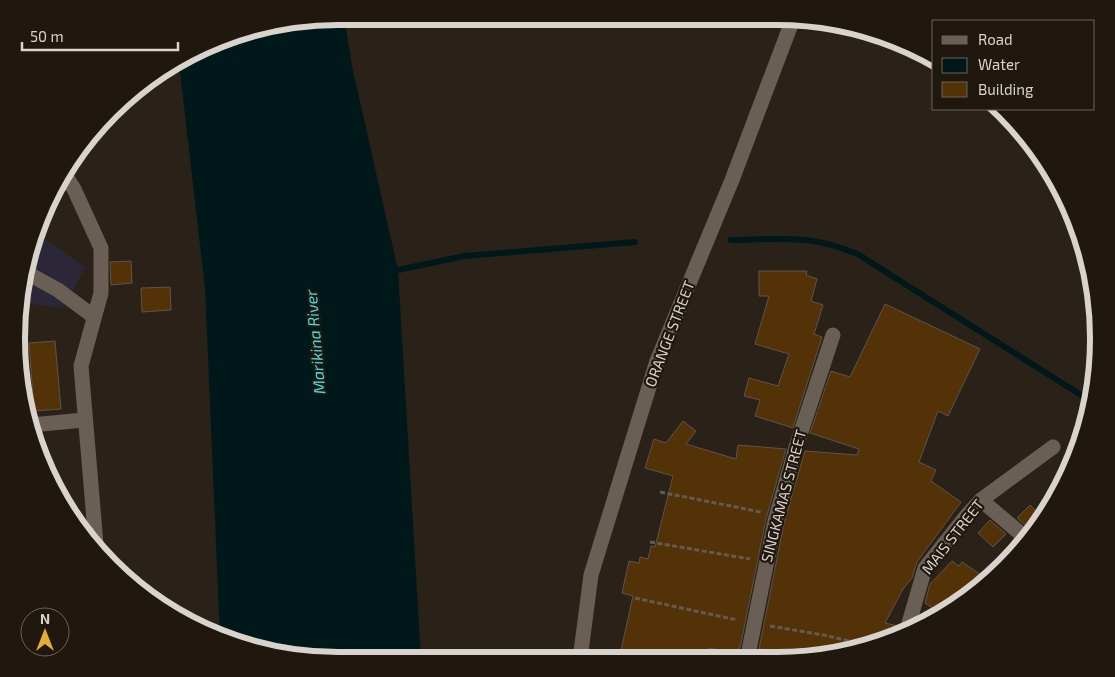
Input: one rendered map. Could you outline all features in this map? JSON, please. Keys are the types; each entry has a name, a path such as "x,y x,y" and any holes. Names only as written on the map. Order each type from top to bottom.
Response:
{"street":[{"name":"ORANGE STREET","path":"581,652 591,575 657,361 732,180 790,26"},
{"path":"68,180 101,248 101,293 93,316 81,366 84,420 95,535"},
{"path":"31,275 58,290 93,316"},
{"name":"SINGKAMAS STREET","path":"748,652 776,514 833,335"},
{"path":"37,424 84,420"},
{"name":"MAIS STREET","path":"909,622 925,568 981,500 1053,447"},
{"path":"981,500 1021,534"}],"path":[{"path":"660,492 776,514"},
{"path":"650,542 766,562"},
{"path":"635,598 753,624 815,633 854,642"}],"shaded area":[{"path":"42,237 85,267 64,308 27,304 31,277"}],"water":[{"name":"Marikina River","path":"345,25 352,66 398,270 421,652 338,652 298,649 257,641 220,628 205,288 180,68 219,49 257,36 298,28"}],"building":[{"path":"131,261 132,283 111,285 110,262"},
{"path":"759,271 807,271 806,275 817,279 811,301 823,305 814,334 822,337 793,428 755,416 760,400 744,396 749,378 778,386 789,354 755,344 769,296 759,296"},
{"path":"170,287 171,310 142,312 141,288"},
{"path":"885,304 980,349 948,416 938,411 919,462 936,470 931,481 961,502 917,562 912,578 903,589 885,623 898,627 838,646 776,652 759,649 784,523 805,451 857,455 859,449 810,433 831,371 850,377"},
{"path":"55,341 61,409 34,411 29,343"},
{"path":"683,421 696,431 686,444 736,459 738,445 786,449 766,519 740,648 738,648 737,652 708,648 707,652 621,652 633,596 622,593 629,561 639,563 640,557 648,559 651,546 655,547 673,476 645,468 654,439 666,443"},
{"path":"1030,505 1037,512 1027,527 1017,518"},
{"path":"990,520 1006,534 993,547 978,533"},
{"path":"952,561 959,566 962,562 981,575 934,609 925,603 930,584"}],"waterway":[{"path":"731,240 796,239 842,248 859,255 1084,397"},
{"path":"398,270 464,256 635,242"}]}
